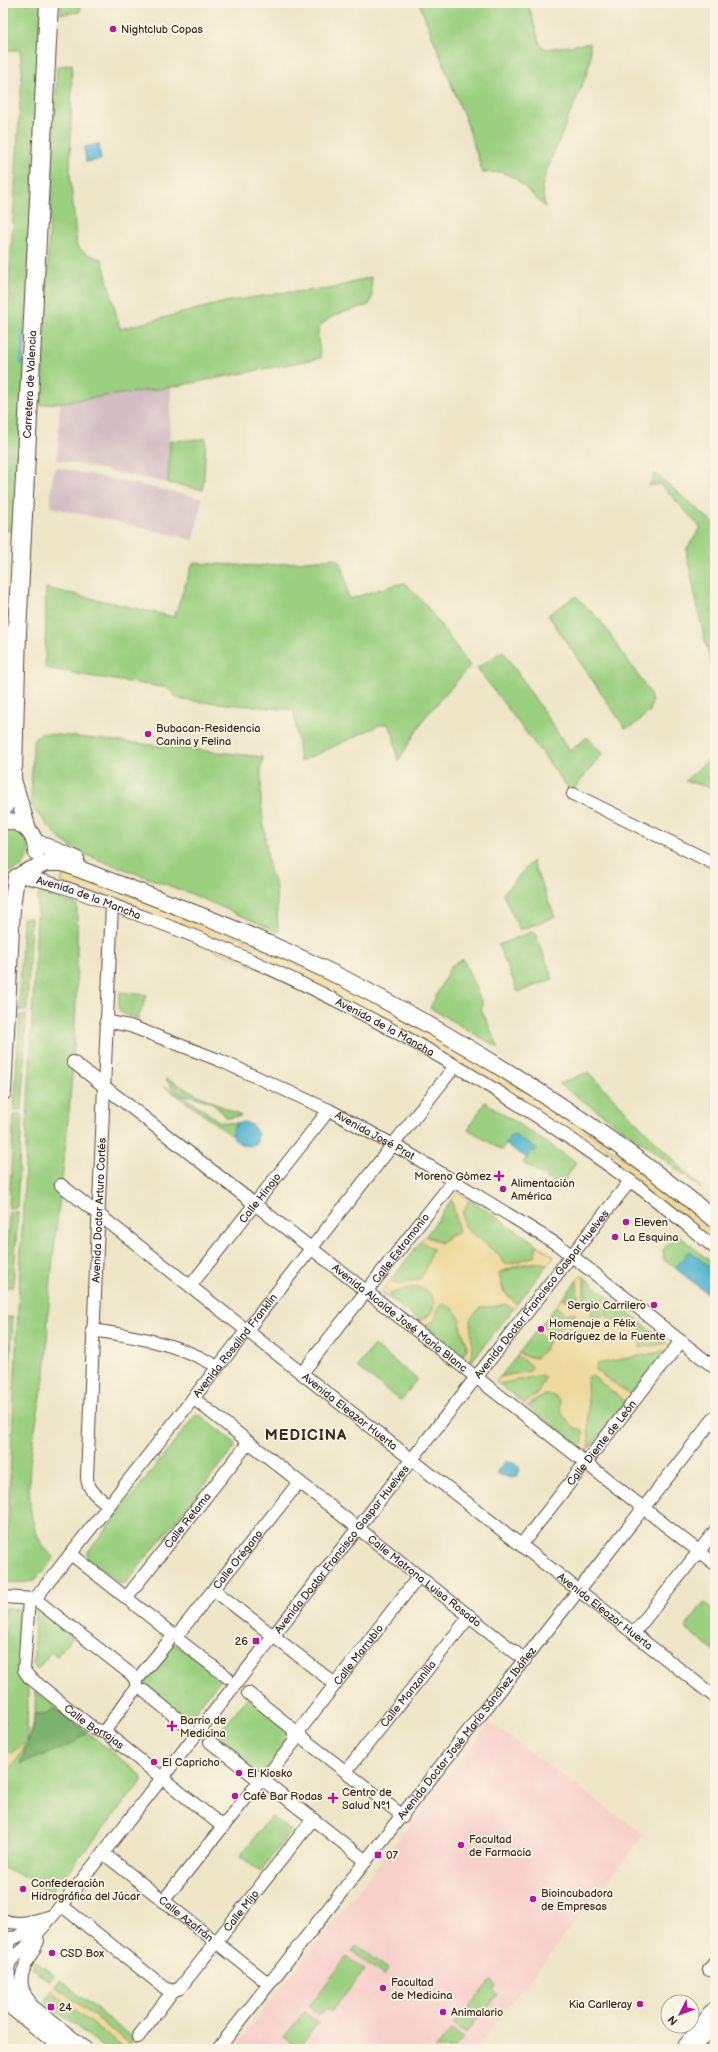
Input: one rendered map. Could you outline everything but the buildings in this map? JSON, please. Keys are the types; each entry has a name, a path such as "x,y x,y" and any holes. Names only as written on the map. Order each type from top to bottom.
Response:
{"highway":[{"name":"Carretera de Valencia","path":"13,767 10,633 49,3"}],"main road":[{"name":"Carretera de Valencia","path":"3,810 10,791 13,767"},
{"name":"Carretera de Valencia","path":"13,767 13,780 32,835"},
{"path":"3,821 11,821 20,824 32,835 60,853 185,899 313,954 391,994 477,1041 556,1092 640,1149 715,1208"},
{"path":"3,1092 12,907 15,876 29,868 34,860 36,851 32,835"},
{"name":"Avenida de la Mancha","path":"15,876 46,863 63,863 160,899 274,946 325,969 408,1013 551,1099 629,1153 715,1220"},
{"path":"3,1940 8,1954 6,1968 8,1982 19,1998 84,2049"},
{"path":"700,2014 715,1996"},
{"path":"3,2000 65,2049"},
{"path":"684,2049 715,2009"},
{"path":"673,2049 684,2034"}],"street":[{"path":"574,794 715,864"},
{"name":"Avenida de la Mancha","path":"15,876 35,878 176,929 244,957 395,1031 455,1066 559,1131 630,1181 715,1248"},
{"name":"Avenida Doctor Arturo Cortés","path":"109,1505 91,1491 88,1485 87,1477 97,1214 112,905"},
{"name":"Avenida José Prat","path":"106,1021 130,1026 219,1060 329,1110 454,1180 572,1256 715,1368"},
{"name":"Avenida Alcalde José María Blanc","path":"74,1062 715,1564"},
{"name":"Avenida Rosalind Franklin","path":"32,1599 71,1554 455,1066"},
{"name":"Calle Hinojo","path":"191,1285 329,1110"},
{"name":"Calle Estramonio","path":"302,1372 367,1292 454,1180"},
{"name":"Avenida Doctor Francisco Gaspar Huelves","path":"6,1968 61,1905 103,1853 630,1181"},
{"name":"Avenida Eleazar Huerta","path":"62,1185 97,1214 191,1285 715,1697"},
{"path":"92,1330 136,1337 196,1354 211,1363"},
{"name":"Calle Diente de León","path":"521,1545 587,1463 681,1341"},
{"name":"Calle Matrona Luisa Rosado","path":"193,1398 525,1660"},
{"name":"Avenida Doctor José María Sánchez Ibáñez","path":"218,2049 403,1816 643,1507 715,1417"},
{"name":"Calle Retama","path":"126,1598 249,1442"},
{"name":"Calle Orégano","path":"140,1676 175,1639 299,1482"},
{"path":"634,1633 715,1530"},
{"path":"71,1554 172,1634 175,1639 227,1677"},
{"name":"Calle Marrubio","path":"164,1901 259,1779 267,1776 295,1740 300,1728 420,1576"},
{"path":"214,1590 335,1684"},
{"path":"3,1597 32,1599 132,1675 140,1689 188,1727"},
{"name":"Calle Borrajas","path":"32,1599 24,1670 29,1678 94,1729 106,1733 222,1826"},
{"name":"Calle Manzanilla","path":"346,1771 470,1616"},
{"path":"106,1733 106,1729 140,1689"},
{"path":"248,1693 293,1729 297,1735 403,1816"},
{"path":"210,1742 254,1777 267,1783 366,1861"},
{"name":"Calle Mijo","path":"138,2037 173,1991 180,1988 313,1820"},
{"name":"Calle Azafrán","path":"103,1853 269,1984"},
{"path":"61,1905 165,1988 173,1991"},
{"path":"3,1920 14,1924 26,1924 48,1920"},
{"path":"42,2016 23,1990 21,1978 23,1967 36,1946 48,1920"},
{"name":"Avenida Doctor Francisco Gaspar Huelves","path":"3,1937 14,1938 48,1920"},
{"path":"695,2049 715,2023"}],"shaded area":[{"path":"171,387 168,483 57,460 60,403"},
{"path":"55,467 202,498 194,540 51,507 51,490"},
{"path":"490,1723 644,1835 475,2049 233,2049"}],"green space":[{"path":"3,3 41,3 16,533 3,529 3,386 22,71 20,50 3,50"},
{"path":"61,3 81,3 80,12 61,14"},
{"path":"419,3 528,3 540,44 546,49 590,43 590,61 587,73 546,172 542,187 545,207 515,178 501,172 483,173 466,121"},
{"path":"72,64 70,173 77,247 87,254 102,259 120,329 225,302 280,293 330,289 371,277 372,297 369,305 332,317 320,326 318,332 318,342 321,358 171,387 41,405 57,67"},
{"path":"206,439 203,490 168,483 170,441"},
{"path":"655,473 715,524 715,678 704,637 687,556 687,548 700,529 699,526 665,489 658,484 649,486"},
{"path":"336,558 340,562 344,572 349,599 405,583 425,604 470,666 426,716 398,761 393,733 388,724 382,724 300,762 294,710 183,700 176,697 168,688 45,668 46,588 174,617 193,563 258,566"},
{"path":"576,596 600,620 648,690 652,701 650,711 633,726 625,728 548,615"},
{"path":"503,651 570,751 587,737 602,754 573,790 569,789 477,668"},
{"path":"40,733 263,757 261,768 261,802 269,870 276,887 278,932 194,895 81,853 61,840 33,809 31,798 33,741"},
{"path":"715,754 715,789 685,781"},
{"path":"8,828 18,832 24,838 28,845 28,853 26,861 21,867 13,871 3,871 3,829"},
{"path":"532,861 555,917 520,930 503,894"},
{"path":"42,893 77,905 77,962 70,1103 55,1238 45,1369 32,1445 29,1483 31,1510 36,1533 43,1546 54,1558 43,1572 34,1580 15,1583 5,1582 38,896"},
{"path":"23,918 31,918 27,1011 19,1010"},
{"path":"534,931 553,979 518,992 498,945"},
{"path":"463,959 483,1005 481,1009 499,1048 430,1008 451,966"},
{"path":"120,992 147,995 138,1019 122,1013 118,1009"},
{"path":"20,1015 26,1015 22,1110 14,1110"},
{"path":"588,1072 701,1188 647,1146 559,1084"},
{"path":"166,1079 241,1116 227,1118 213,1103 193,1096 184,1096 172,1088"},
{"path":"164,1086 194,1103 220,1122 236,1123 231,1135"},
{"path":"485,1102 576,1162 561,1187 523,1163 531,1150 536,1149 512,1134 502,1150 468,1129"},
{"path":"14,1115 22,1115 17,1207 9,1208"},
{"path":"469,1199 538,1245 536,1248 536,1256 506,1265 497,1253 464,1227 463,1213"},
{"path":"452,1200 459,1232 441,1242 426,1235"},
{"path":"9,1211 18,1212 13,1287 5,1287"},
{"path":"677,1234 715,1265 715,1271 689,1251 675,1268 664,1260 663,1250"},
{"path":"421,1241 433,1249 430,1261 424,1274 418,1280 404,1284 397,1284 391,1280"},
{"path":"537,1262 548,1264 517,1304 504,1291 499,1273"},
{"path":"584,1277 607,1296 602,1306 603,1316 592,1316 591,1308 585,1301"},
{"path":"578,1279 578,1300 571,1301 563,1298"},
{"path":"413,1286 426,1291 431,1295 434,1302 431,1313 419,1321 387,1296 396,1291"},
{"path":"610,1298 637,1319 632,1323 613,1320 606,1316 606,1305"},
{"path":"442,1303 452,1308 461,1319 461,1330 466,1342 465,1350 462,1355 425,1326 433,1321"},
{"path":"505,1304 513,1309 472,1361 470,1319 481,1307 491,1307"},
{"path":"556,1306 564,1314 575,1311 573,1327 560,1328 551,1333 541,1325"},
{"path":"3,1317 13,1317 5,1459 3,1459"},
{"path":"640,1322 667,1343 640,1349 641,1330 635,1326"},
{"path":"536,1331 549,1341 543,1352 536,1358 528,1357 519,1353"},
{"path":"374,1345 417,1379 401,1401 357,1367"},
{"path":"665,1351 631,1395 595,1370 597,1364"},
{"path":"517,1356 532,1366 530,1371 500,1377"},
{"path":"542,1375 545,1377 538,1393 524,1404 499,1384"},
{"path":"591,1375 626,1402 589,1449 587,1377"},
{"path":"550,1394 558,1398 566,1420 575,1428 583,1431 583,1442 578,1445 528,1407 538,1398"},
{"path":"200,1415 234,1442 235,1447 125,1584 119,1583 88,1559 87,1553 195,1416"},
{"path":"704,1602 715,1611 715,1652 685,1628"},
{"path":"5,1608 22,1609 18,1675 28,1690 27,1742 32,1730 35,1691 141,1775 142,1781 52,1891 35,1886 36,1881 3,1868"},
{"path":"40,1610 73,1637 57,1656 51,1652 37,1670 33,1664 36,1612"},
{"path":"176,1645 222,1677 187,1722 147,1691 144,1676 167,1647"},
{"path":"248,1696 289,1729 290,1743 265,1774 252,1774 212,1742"},
{"path":"55,1708 87,1732 70,1745 20,1764 33,1728 34,1713 44,1714"},
{"path":"271,1816 291,1831 260,1872 240,1856"},
{"path":"357,1945 388,1969 384,1976 352,1951"},
{"path":"347,1957 365,1970 331,2012 327,2009 320,2015 309,2006"},
{"path":"35,1961 54,1975 49,1981 32,1968"},
{"path":"60,1980 134,2039 130,2044 55,1986"},
{"path":"491,1980 496,1985 493,1990 498,1994 466,2033 454,2024"},
{"path":"51,1991 125,2049 105,2049 44,2001"},
{"path":"304,2012 318,2023 298,2049 284,2037"},
{"path":"452,2029 463,2038 454,2049 435,2049"}],"sand":[{"path":"65,870 240,937 385,1007 567,1116 715,1227 715,1244 409,1035 61,882"},
{"path":"458,1192 469,1199 463,1213 464,1227 497,1253 506,1265 536,1256 535,1251 538,1245 554,1256 548,1264 523,1264 499,1273 503,1291 517,1304 513,1309 505,1304 491,1307 481,1307 470,1319 472,1344 471,1362 462,1355 467,1349 467,1345 460,1324 461,1319 452,1308 442,1303 438,1308 435,1320 425,1326 419,1321 427,1317 432,1311 434,1305 433,1298 424,1289 416,1287 394,1292 387,1296 381,1292 391,1280 397,1284 401,1284 418,1280 422,1277 433,1249 421,1241 425,1236 440,1243 459,1232 452,1200"},
{"path":"581,1275 584,1277 584,1301 591,1306 592,1316 603,1316 603,1305 607,1296 610,1298 606,1304 606,1316 613,1320 631,1324 637,1319 640,1322 636,1326 641,1330 640,1348 667,1343 670,1346 665,1351 597,1364 595,1370 631,1395 626,1402 591,1375 587,1377 589,1449 587,1452 578,1445 583,1442 583,1431 566,1420 557,1397 553,1395 545,1395 537,1398 528,1407 524,1404 538,1393 545,1377 541,1375 499,1384 496,1382 500,1377 530,1371 532,1366 517,1356 519,1353 526,1357 536,1358 543,1352 549,1341 536,1331 541,1325 551,1333 560,1328 573,1326 575,1312 564,1314 556,1306 562,1298 570,1301 578,1300 577,1279"},
{"path":"25,1744 20,1755 10,1769 6,1781 6,1801 3,1827 3,1776 8,1763 3,1754 14,1752"},
{"path":"55,1986 130,2044 125,2049 51,1991"}],"water":[{"path":"99,144 101,160 86,162 84,147"},
{"path":"244,1122 252,1125 258,1134 257,1142 250,1146 243,1145 231,1135 236,1123"},
{"path":"512,1134 537,1149 535,1152 531,1150 527,1158 505,1144"},
{"path":"689,1251 715,1271 715,1286 708,1294 675,1268"},
{"path":"505,1462 516,1464 520,1470 518,1475 511,1478 498,1474 497,1471"}],"waterway":[{"path":"21,364 23,331"},
{"path":"6,692 7,680"},
{"path":"5,707 5,726"},
{"path":"3,760 4,737"}],"place":[{"name":"Nightclub Copas","path":"113,29"},
{"name":"Bubacan-Residencia Canina y Felina","path":"148,734"},
{"name":"Moreno Gómez","path":"499,1176"},
{"name":"Alimentación América","path":"503,1189"},
{"name":"Eleven","path":"626,1222"},
{"name":"La Esquina","path":"615,1237"},
{"name":"Sergio Carrilero","path":"654,1305"},
{"name":"Homenaje a Félix Rodríguez de la Fuente","path":"541,1329"},
{"name":"26","path":"256,1641"},
{"name":"Barrio de Medicina","path":"172,1726"},
{"name":"El Capricho","path":"154,1762"},
{"name":"El Kiosko","path":"239,1773"},
{"name":"Café Bar Rodas","path":"235,1796"},
{"name":"Centro de Salud Nº1","path":"333,1798"},
{"name":"Facultad de Farmacia","path":"461,1845"},
{"name":"07","path":"378,1855"},
{"name":"Confederación Hidrográfica del Júcar","path":"23,1889"},
{"name":"Bioincubadora de Empresas","path":"533,1899"},
{"name":"CSD Box","path":"52,1953"},
{"name":"Facultad de Medicina","path":"383,1988"},
{"name":"Kia Carlleray","path":"640,2004"},
{"name":"24","path":"51,2007"},
{"name":"Animalario","path":"443,2012"}],"district":[{"name":"MEDICINA","path":"306,1435"}]}
